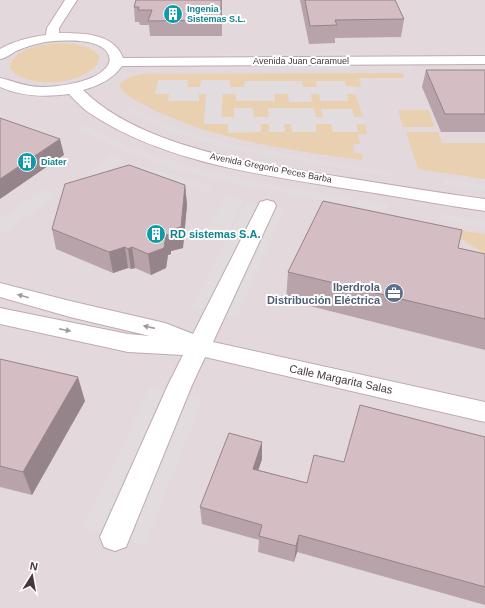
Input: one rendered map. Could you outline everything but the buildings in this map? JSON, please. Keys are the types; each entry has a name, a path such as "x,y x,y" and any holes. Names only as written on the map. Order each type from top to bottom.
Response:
{"street":[{"path":"52,37 53,28 71,0"},
{"path":"0,55 11,48 24,43 52,37 70,37 100,42 111,47 116,54 117,62 115,67 103,77 72,88 29,91 2,85"},
{"name":"Avenida Juan Caramuel","path":"117,62 485,60"},
{"name":"Avenida Gregorio Peces Barba","path":"72,88 96,110 119,123 170,145 198,154 283,172 485,205"},
{"path":"115,537 180,385 267,206"},
{"name":"Calle Margarita Salas","path":"0,290 70,309 165,331 198,347"},
{"name":"Calle Margarita Salas","path":"0,316 128,344 198,347 485,412"}],"shaded area":[{"path":"0,0 485,0 485,608 0,608"},
{"path":"65,43 85,46 93,50 100,58 95,67 85,74 58,82 29,80 18,75 10,68 12,61 17,55 24,51 49,44"},
{"path":"298,53 298,57 218,57 218,54"},
{"path":"311,53 361,53 362,56 312,56"},
{"path":"412,65 414,69 186,69 187,66"},
{"path":"403,73 404,78 359,78 361,87 346,86 345,81 316,81 317,87 303,87 302,81 245,81 245,87 230,87 230,80 201,80 200,87 187,87 188,80 169,94 169,101 199,101 199,94 207,94 204,124 229,124 228,132 261,132 261,124 269,124 269,132 284,124 291,124 292,131 316,132 315,124 331,124 358,132 356,124 365,124 367,134 358,134 360,144 353,144 354,153 363,154 362,160 250,142 196,127 170,117 137,101 121,89 119,85 133,76 143,74"},
{"path":"158,80 188,80 187,87 200,87 201,80 230,80 230,87 244,87 245,81 302,81 303,87 317,87 316,81 345,81 346,86 353,86 355,94 347,94 348,101 320,101 319,94 311,94 312,102 289,102 288,94 275,94 275,101 236,101 236,94 223,94 221,117 234,117 234,108 253,108 254,117 269,117 268,108 314,108 316,117 323,117 321,109 352,109 354,117 363,117 365,124 356,124 358,132 333,132 331,124 316,124 316,132 292,132 291,124 284,124 285,132 269,132 269,124 261,124 261,132 228,133 228,124 204,124 206,94 199,94 199,101 168,101 169,94 155,94"},
{"path":"222,94 237,94 237,101 275,101 274,94 288,94 289,102 311,102 311,94 319,94 348,101 347,94 355,94 363,117 354,117 352,109 322,109 323,117 316,117 314,108 268,108 269,117 253,117 234,109 234,117 221,117"},
{"path":"133,108 176,128 230,144 395,173 394,177 226,148 195,139 148,122 127,111"},
{"path":"398,110 428,110 435,127 403,127"},
{"path":"88,125 126,145 182,165 243,179 388,205 386,212 240,185 177,170 119,149 80,128"},
{"path":"406,132 438,132 442,143 485,143 485,179 418,169"},
{"path":"111,155 123,160 94,182 81,177"},
{"path":"143,166 212,186 207,192 136,171"},
{"path":"445,179 485,185 485,190 444,184"},
{"path":"42,189 57,195 0,236 0,219"},
{"path":"226,197 244,200 227,233 214,240 201,230 209,226"},
{"path":"246,202 284,209 237,317 192,307"},
{"path":"440,214 485,221 485,227 440,221"},
{"path":"444,228 485,234 485,254"},
{"path":"150,387 203,398 145,545 83,528"}],"place":[{"name":"Ingenia Sistemas S.L.","path":"173,14"},
{"name":"Diater","path":"27,162"},
{"name":"RD sistemas S.A.","path":"156,234"},
{"name":"Iberdrola Distribución Eléctrica","path":"394,293"}]}
